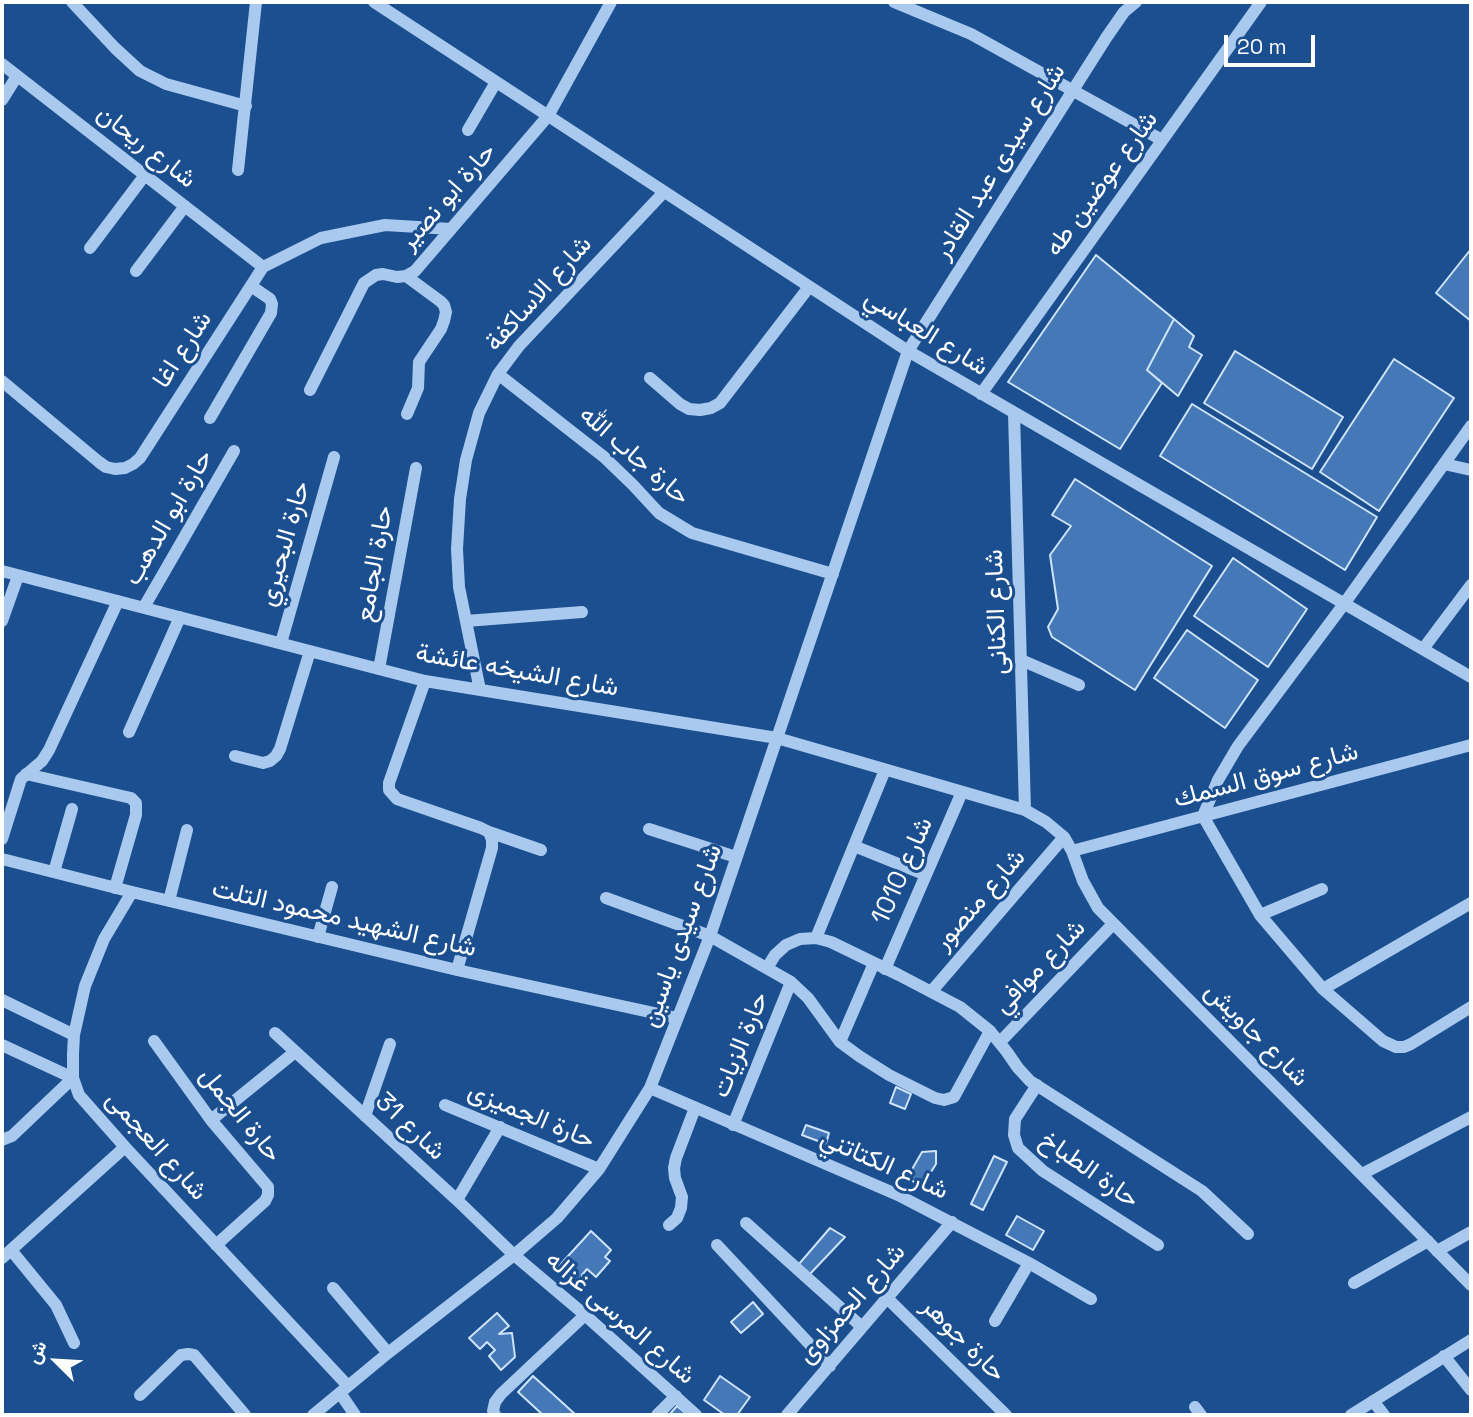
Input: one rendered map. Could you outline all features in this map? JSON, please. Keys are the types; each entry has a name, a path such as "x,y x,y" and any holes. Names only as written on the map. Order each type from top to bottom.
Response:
{"street":[{"path":"72,2 140,71 166,84 246,106"},
{"path":"238,170 257,2"},
{"name":"شارع العباسي","path":"374,2 908,351 1471,677"},
{"name":"حارة ابو نصير","path":"310,390 364,283 376,275 397,278 415,271 548,116 611,2"},
{"path":"897,2 971,34 1162,140"},
{"name":"شارع سيدى عبد القادر","path":"908,351 1105,37 1124,12 1136,2"},
{"name":"شارع عوضين طه","path":"981,394 1261,2"},
{"name":"شارع ريحان","path":"2,64 263,267"},
{"path":"2,100 17,76"},
{"path":"468,130 496,82"},
{"path":"90,248 145,175"},
{"name":"شارع الاساكفة","path":"480,690 459,587 457,549 466,460 479,413 498,374 519,346 664,191"},
{"path":"136,271 185,206"},
{"path":"263,267 321,238 334,235 385,225 451,229"},
{"name":"شارع اغا","path":"2,381 106,467 125,468 140,458 263,267"},
{"path":"406,276 440,301 446,312 441,329 419,362 418,388 407,414"},
{"path":"210,418 271,313 270,299 251,286"},
{"path":"650,378 680,404 689,408 700,410 720,403 809,287"},
{"name":"شارع سيدى ياسين","path":"313,1415 557,1218 599,1169 650,1088 710,936 908,351"},
{"name":"حارة جاب الله","path":"498,374 604,457 659,513 692,533 833,573"},
{"name":"شارع الكنانى","path":"1014,413 1025,810"},
{"path":"1471,426 1344,604 1238,746 1203,816 1260,915 1323,989 1382,1041 1404,1047 1471,1007"},
{"name":"حارة ابو الدهب","path":"144,607 234,451"},
{"name":"حارة البحيري","path":"281,643 334,457"},
{"path":"1444,464 1471,470"},
{"name":"حارة الجامع","path":"379,668 416,468"},
{"name":"شارع الشيخه عائشة","path":"2,571 425,681 777,738 1025,810"},
{"path":"2,621 18,576"},
{"path":"1423,649 1471,585"},
{"path":"2,839 21,779 42,761 49,750 118,601"},
{"path":"466,621 582,612"},
{"path":"129,732 180,617"},
{"path":"235,756 263,762 276,756 310,651"},
{"path":"1021,660 1079,685"},
{"path":"425,681 389,783 389,790 397,799 541,850"},
{"name":"شارع سوق السمك","path":"1072,851 1471,745"},
{"path":"816,938 885,770"},
{"path":"26,774 131,798 136,803 136,816 115,888"},
{"name":"شارع 1010","path":"839,1042 926,875 962,792"},
{"path":"54,872 72,809"},
{"name":"شارع جاويش","path":"1025,810 1064,837 1098,908 1113,924 1471,1285"},
{"path":"649,829 736,857"},
{"path":"169,901 187,830"},
{"path":"457,970 492,848 489,832"},
{"name":"شارع منصور","path":"931,992 1064,837"},
{"path":"854,846 926,875"},
{"name":"شارع الشهيد محمود التلت","path":"2,859 457,970 677,1017"},
{"path":"318,937 332,887"},
{"path":"1260,915 1322,888"},
{"name":"شارع العجمى","path":"132,892 104,939 85,986 74,1035 73,1078 79,1095 344,1389 355,1415"},
{"path":"606,898 710,936 791,982 808,998 839,1042 889,1075 935,1098 944,1100 954,1097 990,1031"},
{"path":"1323,989 1471,903"},
{"name":"شارع موافي","path":"1000,1042 1113,924"},
{"path":"767,968 775,955 786,945 800,939 816,938 831,942 960,1007 990,1031 1030,1081 1202,1191 1248,1234"},
{"name":"حارة الزيات","path":"733,1125 791,982"},
{"path":"2,1000 74,1035"},
{"name":"شارع 31","path":"275,1033 514,1255"},
{"name":"حارة الجمل","path":"154,1041 211,1120 268,1187 265,1201 216,1245"},
{"path":"365,1116 390,1044"},
{"path":"2,1045 73,1078 12,1136 2,1140"},
{"path":"211,1120 295,1052"},
{"name":"حارة الطباخ","path":"1037,1085 1015,1119 1014,1135 1018,1148 1043,1171 1158,1245"},
{"name":"شارع الكتاتني","path":"650,1088 898,1195 953,1222 1091,1299"},
{"name":"حارة الجميزى","path":"445,1105 599,1169"},
{"path":"669,1225 677,1218 681,1208 682,1197 674,1168 695,1108"},
{"path":"1362,1174 1471,1116"},
{"path":"457,1200 500,1127"},
{"path":"74,1343 56,1305 6,1254 125,1147"},
{"name":"شارع الحمزاوى","path":"792,1413 953,1222"},
{"path":"747,1223 862,1327"},
{"path":"1437,1251 1471,1232"},
{"path":"1354,1283 1428,1241"},
{"path":"717,1245 830,1366"},
{"name":"شارع المرسى غزاله","path":"514,1255 696,1415"},
{"path":"995,1321 1029,1263"},
{"path":"333,1289 388,1353"},
{"name":"حارة جوهر","path":"887,1298 1006,1415"},
{"path":"495,1415 495,1402 501,1395 585,1315"},
{"path":"1350,1415 1471,1340"},
{"path":"140,1395 181,1355 194,1355 245,1415"},
{"path":"1444,1356 1471,1390"},
{"path":"657,1415 676,1396"},
{"path":"1373,1401 1384,1415"}],"building":[{"path":"1471,249 1471,321 1436,293"},
{"path":"1096,255 1174,319 1147,370 1162,383 1120,449 1008,382"},
{"path":"1174,319 1194,336 1189,347 1202,355 1178,396 1147,370"},
{"path":"1235,351 1343,417 1312,469 1204,403"},
{"path":"1394,359 1454,398 1379,511 1320,472"},
{"path":"1192,404 1377,517 1345,570 1160,456"},
{"path":"1075,479 1212,566 1135,690 1052,637 1048,627 1058,609 1050,555 1071,526 1052,515"},
{"path":"1233,558 1307,609 1268,667 1194,616"},
{"path":"1187,630 1258,680 1225,728 1154,678"},
{"path":"896,1087 911,1094 905,1109 890,1103"},
{"path":"806,1125 829,1133 826,1144 802,1135"},
{"path":"936,1151 936,1164 926,1180 918,1184 907,1178 922,1152"},
{"path":"994,1156 1007,1162 983,1210 971,1204"},
{"path":"1017,1216 1044,1231 1033,1250 1006,1235"},
{"path":"830,1228 845,1237 809,1275 799,1264"},
{"path":"591,1231 611,1250 605,1257 610,1261 596,1277 587,1269 582,1275 586,1282 580,1288 558,1267"},
{"path":"753,1302 763,1314 741,1333 731,1322"},
{"path":"497,1313 509,1326 499,1334 512,1333 515,1357 501,1370 489,1356 495,1350 487,1342 480,1349 469,1338"},
{"path":"533,1376 576,1415 543,1415 518,1392"},
{"path":"720,1376 750,1397 737,1415 725,1415 704,1400"},
{"path":"677,1406 688,1415 669,1415"}]}
